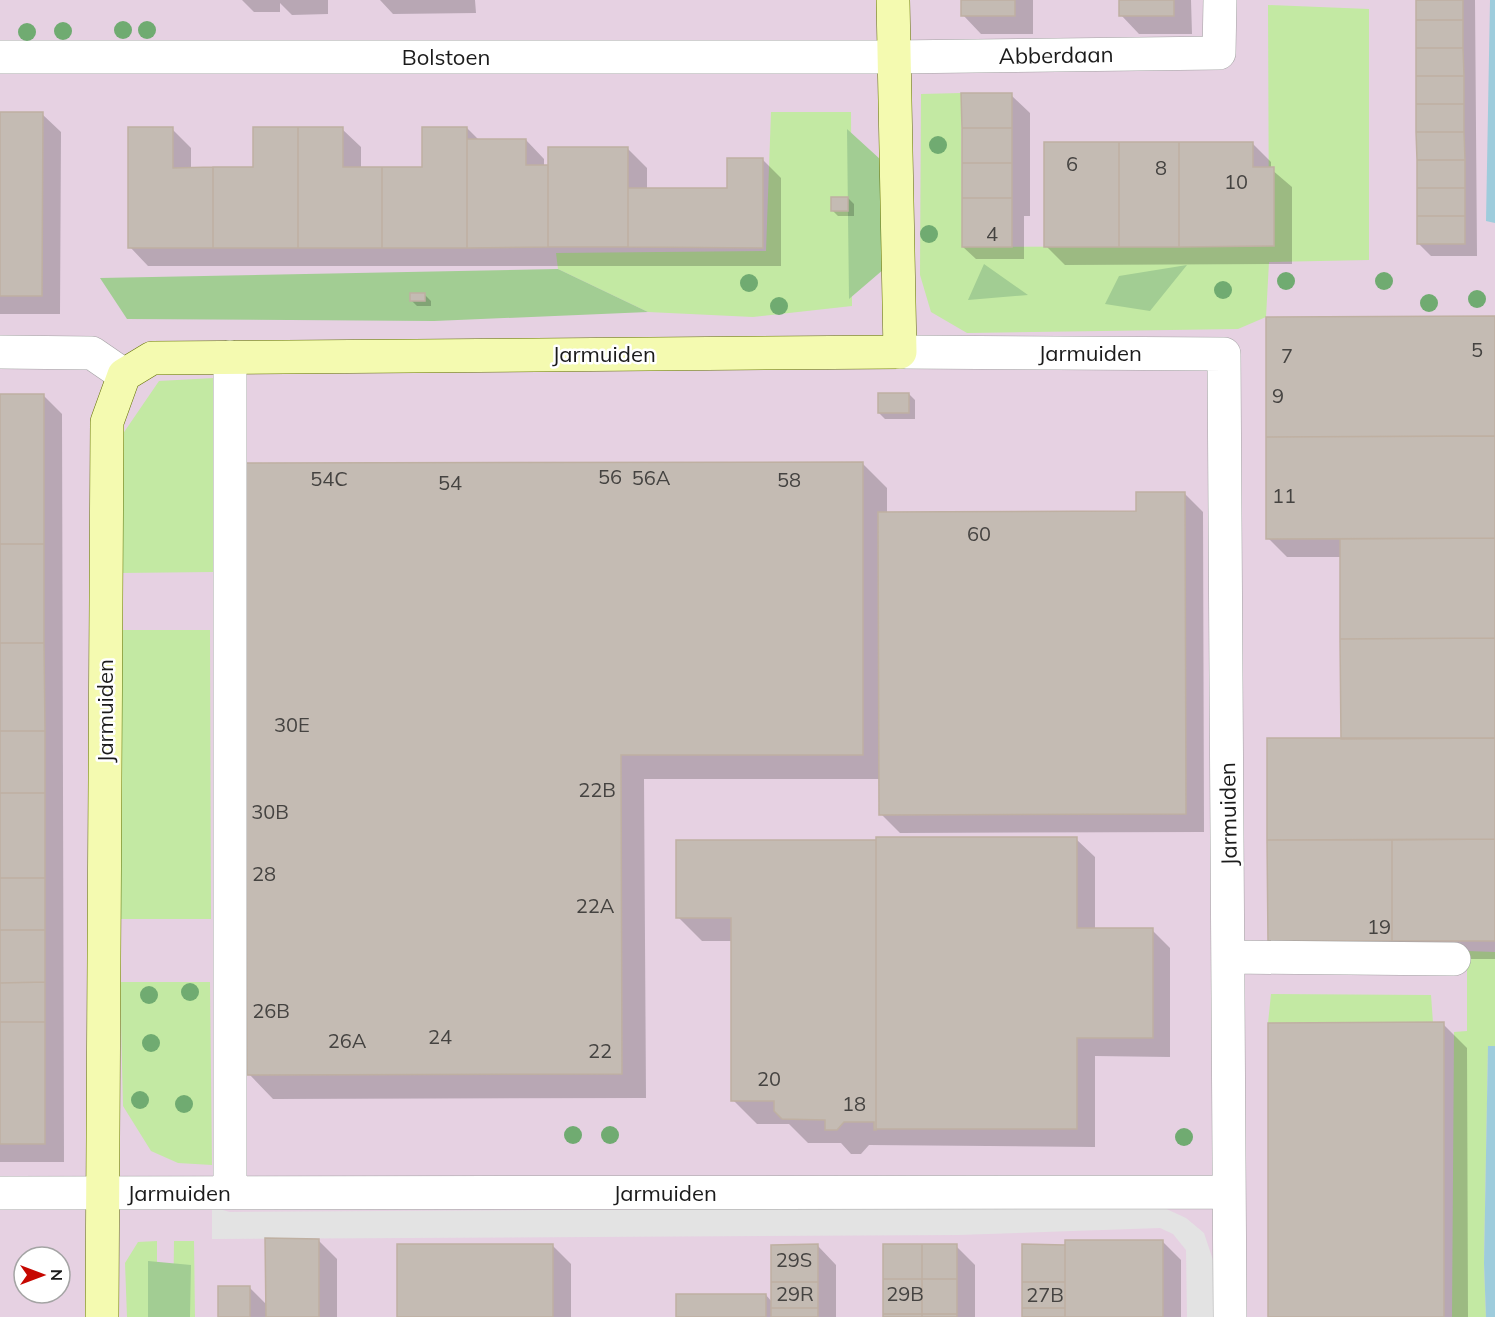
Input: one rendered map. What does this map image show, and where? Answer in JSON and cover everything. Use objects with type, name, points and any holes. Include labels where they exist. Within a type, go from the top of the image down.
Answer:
[{"type":"main road","points":[[893,0],[900,352]]},
{"type":"main road","name":"Jarmuiden","points":[[102,1317],[107,422],[124,375],[152,358],[900,352]]},
{"type":"street","name":"Abberdaan","points":[[893,57],[1219,53],[1220,0]]},
{"type":"street","name":"Bolstoen","points":[[0,57],[893,57]]},
{"type":"street","points":[[0,352],[92,353],[124,375]]},
{"type":"street","name":"Jarmuiden","points":[[900,352],[1224,354],[1230,1317]]},
{"type":"street","points":[[230,357],[230,1193]]},
{"type":"street","points":[[1229,957],[1454,959]]},
{"type":"street","name":"Jarmuiden","points":[[0,1193],[1228,1192]]},
{"type":"shaded area","points":[[0,0],[1495,0],[1495,1317],[0,1317]]},
{"type":"shaded area","points":[[1160,1206],[1186,1218],[1204,1233],[1213,1260],[1213,1317],[1187,1317],[1186,1250],[1173,1234],[1160,1228],[958,1235],[212,1239],[212,1207],[230,1212]]},
{"type":"green space","points":[[1268,5],[1369,9],[1369,260],[1269,262],[1266,317],[1238,329],[967,333],[931,312],[920,275],[921,94],[961,93],[962,247],[1269,246]]},
{"type":"green space","points":[[771,112],[851,112],[852,306],[753,317],[648,312],[558,269],[556,253],[766,251]]},
{"type":"green space","points":[[847,129],[881,160],[884,269],[849,299]]},
{"type":"green space","points":[[984,264],[1028,295],[968,300]]},
{"type":"green space","points":[[1187,265],[1150,311],[1105,304],[1119,276]]},
{"type":"green space","points":[[558,269],[648,312],[434,321],[127,319],[100,278]]},
{"type":"green space","points":[[214,378],[213,572],[120,573],[120,438],[159,381]]},
{"type":"green space","points":[[119,630],[210,630],[211,919],[120,919]]},
{"type":"green space","points":[[1467,951],[1495,952],[1495,1046],[1488,1047],[1484,1263],[1486,1317],[1452,1317],[1454,1032],[1467,1031]]},
{"type":"green space","points":[[120,982],[210,982],[212,1165],[178,1163],[151,1151],[123,1106]]},
{"type":"green space","points":[[1271,994],[1431,995],[1433,1023],[1268,1023]]},
{"type":"green space","points":[[157,1241],[157,1317],[127,1317],[125,1263],[138,1242]]},
{"type":"green space","points":[[174,1241],[194,1241],[195,1317],[173,1317]]},
{"type":"green space","points":[[148,1261],[191,1265],[190,1317],[148,1317]]},
{"type":"water","points":[[1490,0],[1495,0],[1495,223],[1486,221]]},
{"type":"water","points":[[1488,1046],[1495,1046],[1495,1317],[1486,1317],[1484,1263]]},
{"type":"building","points":[[961,0],[1015,0],[1015,16],[961,16]]},
{"type":"building","points":[[1119,0],[1174,0],[1174,16],[1119,16]]},
{"type":"building","points":[[1416,0],[1463,0],[1463,20],[1416,20]]},
{"type":"building","points":[[1416,20],[1463,20],[1463,48],[1416,48]]},
{"type":"building","points":[[1416,48],[1463,48],[1464,76],[1416,76]]},
{"type":"building","points":[[1416,76],[1464,76],[1464,104],[1416,104]]},
{"type":"building","points":[[961,93],[1012,93],[1012,128],[962,128]]},
{"type":"building","points":[[1416,104],[1464,104],[1464,132],[1416,132]]},
{"type":"building","points":[[0,112],[43,112],[42,296],[0,296]]},
{"type":"building","points":[[128,127],[173,127],[173,168],[213,167],[213,248],[128,248]]},
{"type":"building","points":[[253,127],[298,127],[298,248],[213,248],[213,167],[253,167]]},
{"type":"building","points":[[298,127],[343,127],[343,167],[382,167],[382,248],[298,248]]},
{"type":"building","points":[[422,127],[467,127],[467,248],[382,248],[382,167],[422,167]]},
{"type":"building","points":[[962,128],[1012,128],[1012,163],[962,163]]},
{"type":"building","points":[[1416,132],[1464,132],[1465,160],[1417,160]]},
{"type":"building","points":[[467,139],[526,139],[526,165],[548,165],[548,247],[467,248]]},
{"type":"building","points":[[1044,142],[1119,142],[1119,247],[1044,247]]},
{"type":"building","points":[[1119,142],[1179,142],[1179,247],[1119,247]]},
{"type":"building","points":[[1179,142],[1253,142],[1253,167],[1274,167],[1274,246],[1179,247]]},
{"type":"building","points":[[548,147],[628,147],[628,247],[548,247]]},
{"type":"building","points":[[727,158],[763,158],[763,248],[628,247],[628,188],[727,188]]},
{"type":"building","points":[[1417,160],[1465,160],[1465,188],[1417,188]]},
{"type":"building","points":[[962,163],[1012,163],[1012,198],[962,198]]},
{"type":"building","points":[[1417,188],[1465,188],[1465,216],[1417,216]]},
{"type":"building","points":[[831,197],[848,197],[848,211],[831,211]]},
{"type":"building","points":[[962,198],[1012,198],[1012,247],[962,247]]},
{"type":"building","points":[[1417,216],[1465,216],[1465,244],[1417,244]]},
{"type":"building","points":[[410,293],[425,293],[425,301],[410,301]]},
{"type":"building","points":[[1495,316],[1495,436],[1266,437],[1266,317]]},
{"type":"building","points":[[878,393],[909,393],[909,413],[878,413]]},
{"type":"building","points":[[0,394],[44,394],[44,544],[0,544]]},
{"type":"building","points":[[1495,436],[1495,538],[1266,539],[1266,437]]},
{"type":"building","points":[[863,462],[863,755],[621,755],[622,1074],[247,1075],[245,463]]},
{"type":"building","points":[[1136,492],[1185,492],[1186,814],[879,815],[878,512],[1136,511]]},
{"type":"building","points":[[1495,538],[1495,638],[1340,639],[1340,539]]},
{"type":"building","points":[[0,544],[44,544],[44,643],[0,643]]},
{"type":"building","points":[[1495,638],[1495,738],[1341,739],[1340,639]]},
{"type":"building","points":[[0,643],[44,643],[45,731],[0,731]]},
{"type":"building","points":[[0,731],[45,731],[45,793],[0,793]]},
{"type":"building","points":[[1267,738],[1495,738],[1495,839],[1267,840]]},
{"type":"building","points":[[0,793],[45,793],[45,878],[0,878]]},
{"type":"building","points":[[876,837],[1077,837],[1077,928],[1153,928],[1153,1038],[1077,1038],[1077,1129],[876,1129]]},
{"type":"building","points":[[1495,839],[1495,941],[1392,941],[1392,840]]},
{"type":"building","points":[[676,840],[876,840],[876,1130],[874,1130],[874,1122],[844,1122],[837,1130],[825,1130],[825,1120],[782,1119],[774,1111],[774,1101],[731,1101],[731,918],[676,918]]},
{"type":"building","points":[[1267,840],[1392,840],[1392,941],[1268,941]]},
{"type":"building","points":[[0,878],[45,878],[45,930],[0,930]]},
{"type":"building","points":[[0,930],[45,930],[45,982],[0,983]]},
{"type":"building","points":[[45,982],[45,1022],[0,1022],[0,983]]},
{"type":"building","points":[[0,1022],[45,1022],[45,1144],[0,1144]]},
{"type":"building","points":[[1444,1022],[1444,1317],[1268,1317],[1268,1023]]},
{"type":"building","points":[[265,1238],[319,1239],[319,1317],[266,1317]]},
{"type":"building","points":[[1065,1240],[1163,1240],[1163,1317],[1065,1317]]},
{"type":"building","points":[[397,1244],[553,1244],[553,1317],[397,1317]]},
{"type":"building","points":[[818,1244],[818,1282],[771,1282],[771,1245]]},
{"type":"building","points":[[883,1244],[922,1244],[922,1279],[883,1279]]},
{"type":"building","points":[[922,1244],[957,1244],[957,1279],[922,1279]]},
{"type":"building","points":[[1022,1244],[1065,1245],[1065,1282],[1022,1282]]},
{"type":"building","points":[[883,1279],[922,1279],[922,1314],[883,1314]]},
{"type":"building","points":[[922,1279],[957,1279],[957,1314],[922,1314]]},
{"type":"building","points":[[771,1282],[818,1282],[818,1308],[771,1308]]},
{"type":"building","points":[[1022,1282],[1065,1282],[1065,1308],[1022,1308]]},
{"type":"building","points":[[218,1286],[250,1286],[250,1317],[218,1317]]},
{"type":"building","points":[[676,1294],[766,1294],[766,1317],[676,1317]]},
{"type":"building","points":[[771,1308],[818,1308],[818,1317],[771,1317]]},
{"type":"building","points":[[1022,1308],[1065,1308],[1065,1317],[1022,1317]]},
{"type":"building","points":[[883,1314],[922,1314],[922,1317],[883,1317]]},
{"type":"building","points":[[922,1314],[957,1314],[957,1317],[922,1317]]}]
